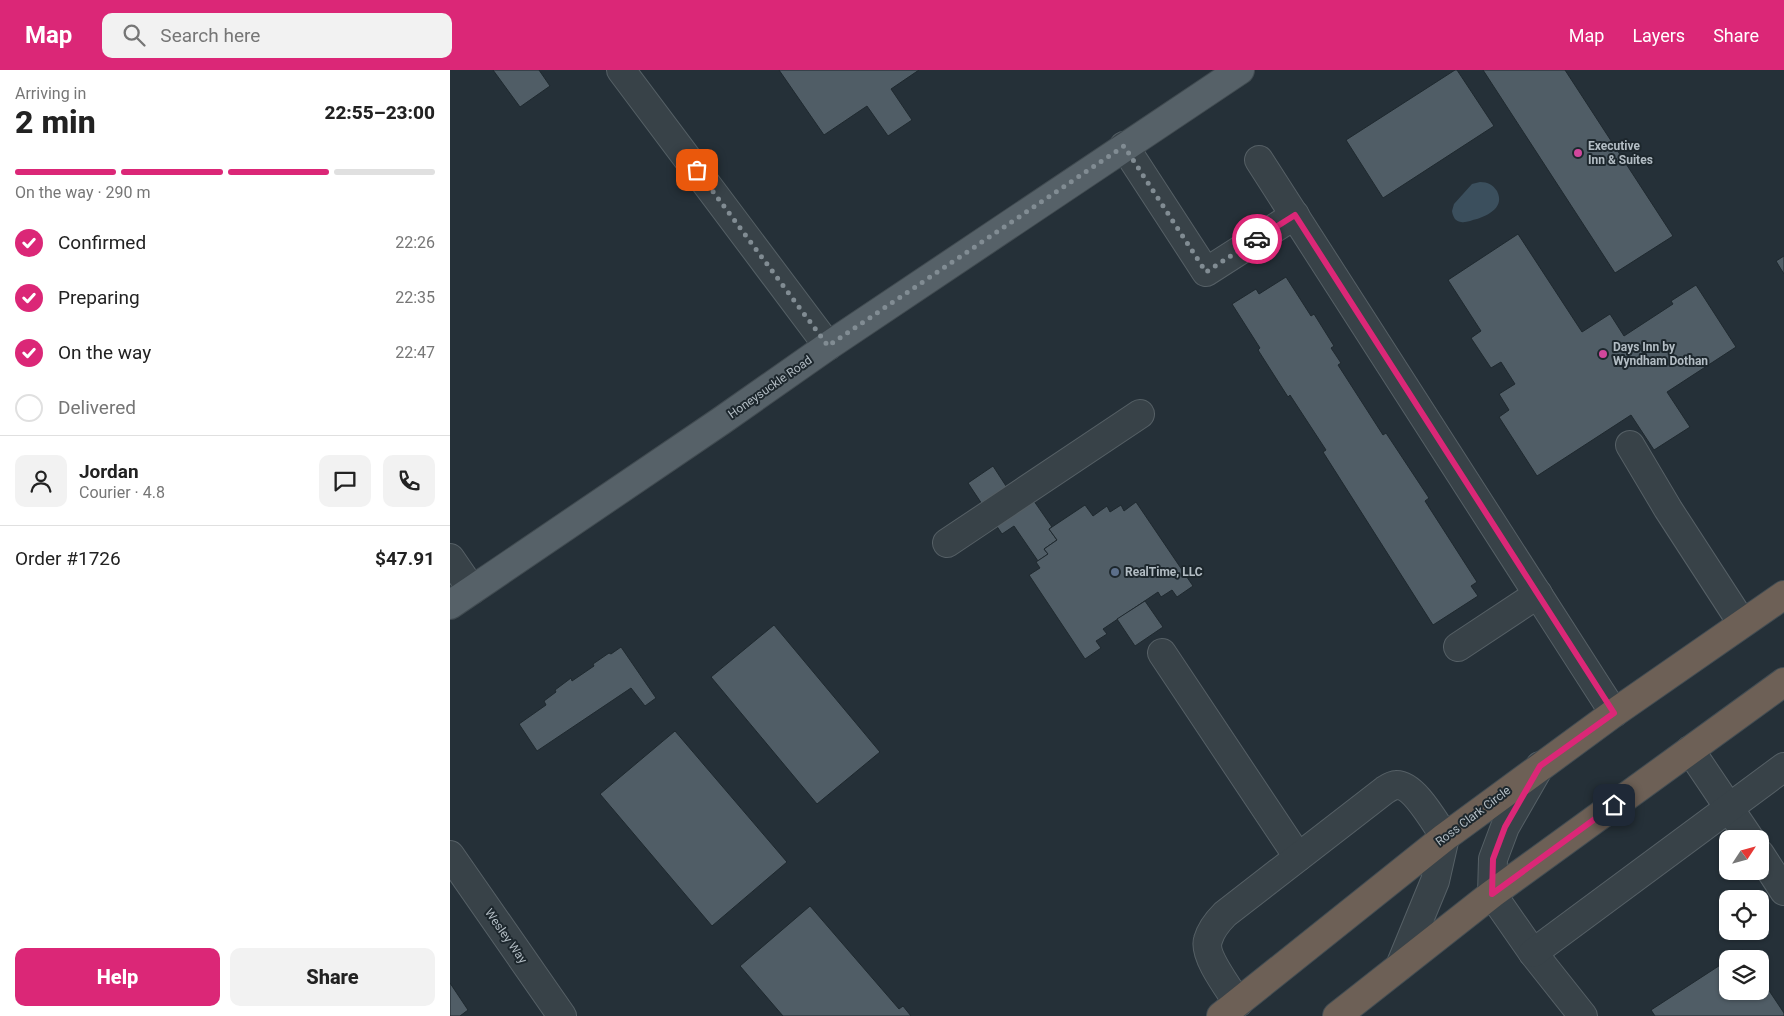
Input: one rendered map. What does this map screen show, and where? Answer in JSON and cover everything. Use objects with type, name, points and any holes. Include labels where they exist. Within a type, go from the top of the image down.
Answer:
[{"type":"highway","name":"Ross Clark Circle","points":[[1229,1009],[1445,836],[1614,713],[1784,595]]},
{"type":"highway","points":[[1337,1016],[1492,894],[1784,682]]},
{"type":"main road","name":"Honeysuckle Road","points":[[461,598],[828,346],[1240,70]]},
{"type":"street","points":[[622,70],[828,346]]},
{"type":"street","points":[[1124,146],[1206,272],[1295,215]]},
{"type":"street","points":[[1259,160],[1614,713]]},
{"type":"street","points":[[947,543],[1140,414]]},
{"type":"street","points":[[1630,445],[1668,509],[1742,623]]},
{"type":"street","points":[[450,558],[461,598]]},
{"type":"street","points":[[1458,648],[1538,594]]},
{"type":"street","points":[[1162,653],[1298,857]]},
{"type":"street","points":[[1690,750],[1744,830]]},
{"type":"street","points":[[1540,766],[1505,827],[1493,859],[1492,894],[1533,953],[1583,1016]]},
{"type":"street","points":[[1533,953],[1784,767]]},
{"type":"street","points":[[1229,1009],[1216,968],[1208,951],[1207,941],[1216,924],[1225,914],[1298,857],[1385,790],[1396,785],[1407,788],[1424,806],[1445,836],[1435,881],[1400,966]]},
{"type":"street","name":"Wesley Way","points":[[450,855],[562,1016]]},
{"type":"street","points":[[1769,868],[1784,891]]},
{"type":"water","points":[[1480,182],[1490,184],[1497,191],[1499,202],[1495,210],[1482,217],[1465,222],[1457,221],[1452,211],[1454,204],[1472,184]]},
{"type":"building","points":[[493,70],[539,70],[550,86],[520,107]]},
{"type":"building","points":[[779,70],[919,70],[891,89],[912,120],[888,136],[867,106],[824,135]]},
{"type":"building","points":[[1457,70],[1494,126],[1383,198],[1346,140]]},
{"type":"building","name":"Executive Inn & Suites","points":[[1483,70],[1565,70],[1673,236],[1615,273]]},
{"type":"building","name":"Days Inn by Wyndham Dothan","points":[[1518,234],[1582,332],[1610,314],[1624,336],[1673,304],[1671,301],[1696,285],[1736,347],[1667,392],[1690,427],[1654,450],[1631,415],[1537,476],[1499,417],[1509,410],[1499,394],[1515,384],[1501,362],[1491,368],[1471,338],[1481,331],[1448,280]]},
{"type":"building","points":[[1784,256],[1784,274],[1776,261]]},
{"type":"building","points":[[1286,277],[1311,316],[1314,314],[1334,346],[1331,348],[1341,363],[1338,365],[1383,435],[1386,433],[1429,498],[1425,501],[1477,582],[1471,586],[1478,596],[1433,625],[1323,452],[1326,450],[1290,395],[1288,397],[1258,350],[1260,348],[1232,304],[1256,289],[1259,294]]},
{"type":"building","points":[[993,466],[1006,486],[1018,478],[1052,527],[1049,529],[1057,540],[1044,549],[1048,554],[1038,561],[1014,526],[1002,534],[968,483]]},
{"type":"building","points":[[1136,502],[1193,586],[1177,597],[1172,590],[1161,597],[1158,592],[1103,629],[1107,634],[1096,641],[1101,648],[1085,659],[1029,575],[1040,568],[1036,562],[1048,554],[1044,549],[1057,540],[1049,529],[1085,505],[1093,516],[1107,506],[1110,512],[1121,505],[1124,511]]},
{"type":"building","points":[[1145,601],[1163,627],[1135,646],[1117,619]]},
{"type":"building","points":[[774,625],[880,752],[817,804],[711,677]]},
{"type":"building","points":[[621,647],[656,698],[645,706],[631,688],[537,751],[519,724],[546,705],[544,701],[556,692],[555,690],[571,678],[572,681],[594,666],[593,664]]},
{"type":"building","points":[[675,731],[787,862],[712,926],[600,794]]},
{"type":"building","points":[[810,906],[899,1009],[903,1006],[911,1016],[783,1016],[740,966]]},
{"type":"building","points":[[1719,966],[1719,1000],[1769,1000],[1769,990],[1784,1013],[1784,1016],[1655,1016],[1651,1010]]},
{"type":"building","points":[[450,983],[468,1010],[460,1016],[450,1016]]},
{"type":"way so far","points":[[697,170],[828,346],[1124,146],[1206,272],[1257,239]]},
{"type":"place","name":"Executive Inn & Suites","points":[[1578,153]]},
{"type":"place","name":"Days Inn by Wyndham Dothan","points":[[1603,354]]},
{"type":"place","name":"RealTime, LLC","points":[[1115,572]]},
{"type":"route","points":[[1257,239],[1295,215],[1614,713],[1540,766],[1505,827],[1493,859],[1492,894],[1614,805]]}]
